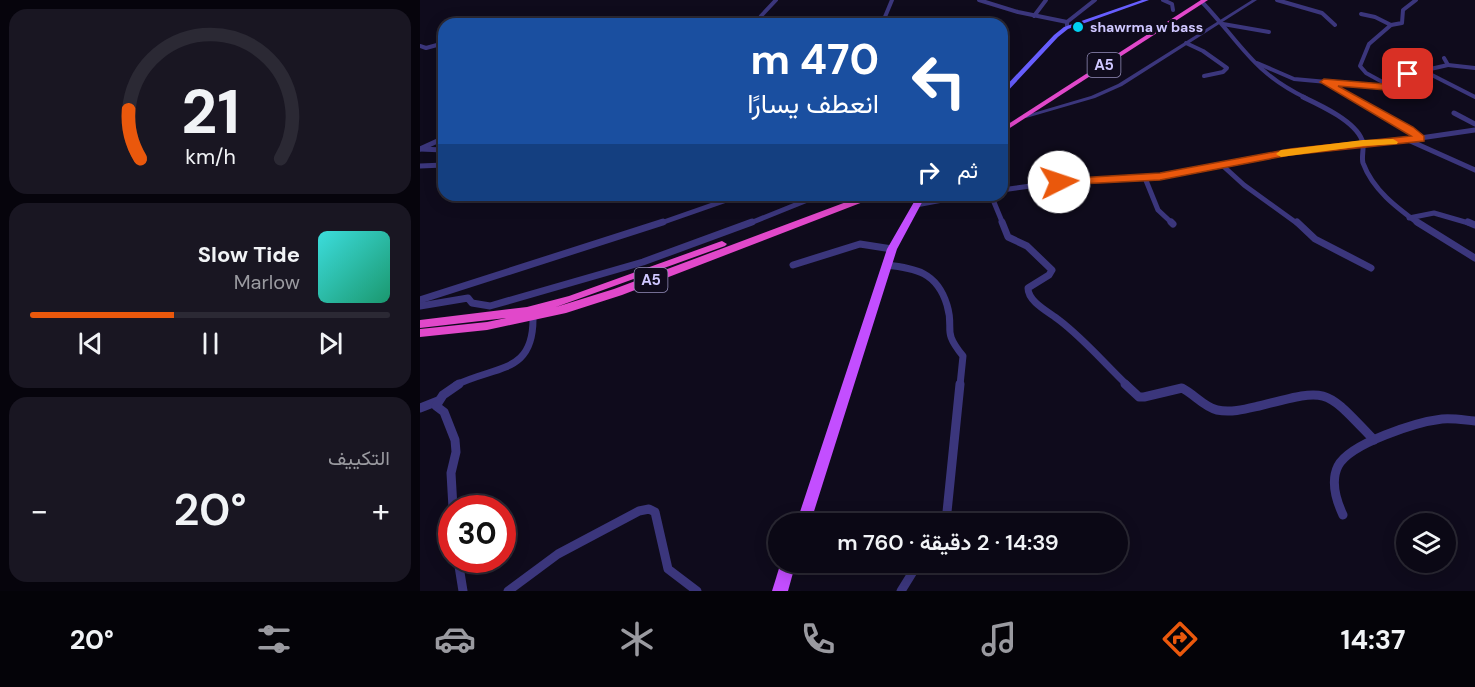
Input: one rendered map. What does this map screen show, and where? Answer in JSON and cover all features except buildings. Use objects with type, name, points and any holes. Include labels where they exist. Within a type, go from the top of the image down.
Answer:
[{"type":"highway","name":"A5","points":[[1008,127],[1202,1]]},
{"type":"highway","name":"A5","points":[[1008,118],[1202,1]]},
{"type":"highway","name":"A5","points":[[420,324],[527,311],[571,299],[777,219],[836,201]]},
{"type":"highway","name":"A5","points":[[420,333],[487,326],[533,317],[618,292],[857,201]]},
{"type":"main road","points":[[1008,88],[1067,25],[1147,0]]},
{"type":"main road","points":[[807,513],[886,265],[892,249],[918,201]]},
{"type":"main road","points":[[780,591],[786,573]]},
{"type":"street","points":[[760,18],[776,0]]},
{"type":"street","points":[[884,18],[892,0]]},
{"type":"street","points":[[979,0],[993,6],[1067,25],[1095,0]]},
{"type":"street","points":[[1034,15],[1046,0]]},
{"type":"street","points":[[1163,0],[1172,4],[1173,10]]},
{"type":"street","points":[[1026,116],[1101,94],[1120,85],[1255,0]]},
{"type":"street","points":[[1277,0],[1322,13],[1335,25]]},
{"type":"street","points":[[1361,14],[1375,17],[1391,25],[1400,25],[1403,10],[1416,0]]},
{"type":"street","points":[[1202,1],[1252,61],[1277,83],[1343,119],[1356,130],[1363,143],[1360,153],[1376,186],[1409,218],[1475,258]]},
{"type":"street","points":[[1221,23],[1269,32]]},
{"type":"street","points":[[1388,85],[1366,73],[1360,66],[1369,44],[1391,25]]},
{"type":"street","points":[[420,46],[426,48],[438,43]]},
{"type":"street","points":[[1186,43],[1203,51],[1227,68],[1223,72],[1204,76]]},
{"type":"street","points":[[1444,58],[1448,65]]},
{"type":"street","points":[[1252,61],[1294,79],[1382,87],[1398,78],[1448,65],[1475,68]]},
{"type":"street","points":[[1424,71],[1475,97]]},
{"type":"street","points":[[1324,82],[1409,129],[1420,138]]},
{"type":"street","points":[[1454,113],[1475,124]]},
{"type":"street","points":[[1008,188],[1059,182],[1145,178],[1290,152],[1408,140],[1475,130]]},
{"type":"street","points":[[1408,140],[1475,170]]},
{"type":"street","points":[[420,149],[438,141]]},
{"type":"street","points":[[420,149],[438,150]]},
{"type":"street","points":[[420,166],[438,165]]},
{"type":"street","points":[[1222,165],[1244,185],[1286,213],[1314,239],[1371,268]]},
{"type":"street","points":[[1145,178],[1158,210],[1173,224]]},
{"type":"street","points":[[420,300],[608,242],[724,201]]},
{"type":"street","points":[[420,306],[468,298],[472,303],[490,306],[643,262],[777,219],[809,201]]},
{"type":"street","points":[[993,201],[1008,237],[1027,246],[1052,270],[1049,275],[1028,288],[1030,297],[1062,322],[1139,398],[1182,388],[1215,409],[1229,410],[1248,409],[1307,392],[1318,392],[1338,404],[1374,440]]},
{"type":"street","points":[[1409,218],[1420,213],[1435,211],[1475,225]]},
{"type":"street","points":[[793,265],[860,244],[892,249]]},
{"type":"street","points":[[886,265],[916,268],[933,280],[947,304],[948,331],[951,341],[963,356],[947,513]]},
{"type":"street","points":[[452,495],[451,473],[456,452],[455,440],[444,412],[436,406],[438,401],[446,391],[511,363],[526,353],[533,336],[533,317]]},
{"type":"street","points":[[420,408],[438,401]]},
{"type":"street","points":[[1343,514],[1333,490],[1333,477],[1341,460],[1349,453],[1374,440],[1422,423],[1452,418],[1475,421]]},
{"type":"street","points":[[508,591],[558,554],[639,511],[649,509],[655,512],[668,568],[697,591]]},
{"type":"street","points":[[459,573],[463,591]]},
{"type":"street","points":[[902,591],[913,573]]},
{"type":"slow traffic","points":[[1281,154],[1341,145],[1393,142]]},
{"type":"place","name":"shawrma w bass","points":[[1078,27]]},
{"type":"route","points":[[1059,182],[1145,178],[1290,152],[1420,138],[1409,129],[1324,82],[1386,87],[1408,74]]}]
